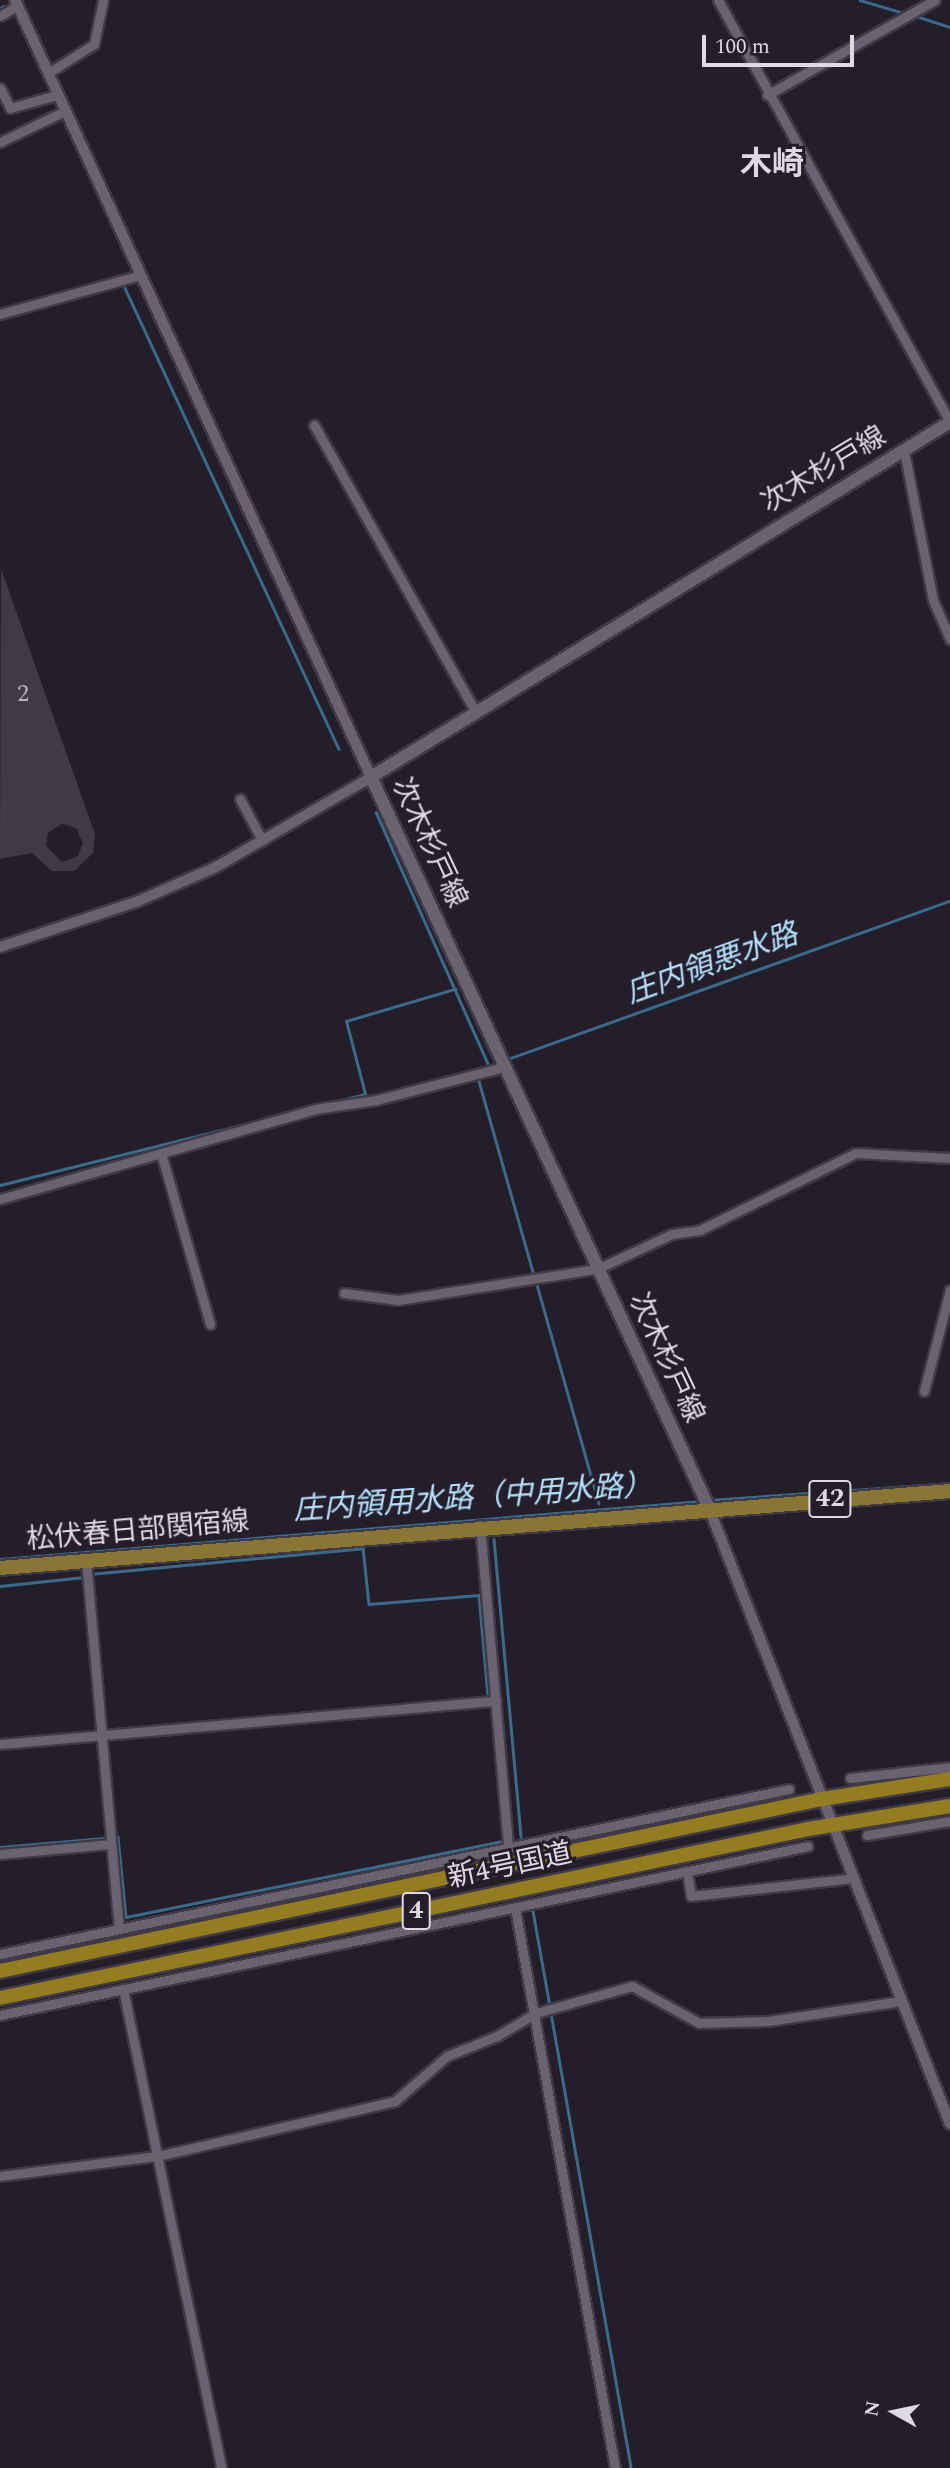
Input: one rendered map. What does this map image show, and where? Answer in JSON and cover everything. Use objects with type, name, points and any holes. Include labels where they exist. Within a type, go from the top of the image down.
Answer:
[{"type":"highway","name":"新4号国道","points":[[0,1971],[705,1817],[950,1779]]},
{"type":"highway","name":"新4号国道","points":[[0,1998],[758,1846],[832,1825],[950,1806]]},
{"type":"main road","name":"次木杉戸線","points":[[709,1508],[371,777],[950,422]]},
{"type":"main road","name":"松伏春日部関宿線","points":[[0,1568],[480,1525],[950,1491]]},
{"type":"street","points":[[48,73],[94,44],[103,0]]},
{"type":"street","points":[[718,0],[767,95],[950,422]]},
{"type":"street","points":[[767,95],[934,0]]},
{"type":"street","points":[[0,16],[17,3],[371,777],[262,841],[136,902],[0,947]]},
{"type":"street","points":[[0,88],[10,108],[57,95]]},
{"type":"street","points":[[0,142],[65,111]]},
{"type":"street","points":[[0,314],[141,275]]},
{"type":"street","points":[[314,425],[476,713]]},
{"type":"street","points":[[904,451],[933,600],[950,639]]},
{"type":"street","points":[[240,799],[262,841]]},
{"type":"street","points":[[0,1199],[314,1109],[376,1100],[504,1067]]},
{"type":"street","points":[[161,1153],[210,1324]]},
{"type":"street","points":[[344,1293],[398,1300],[597,1269],[672,1234],[700,1230],[856,1153],[950,1158]]},
{"type":"street","points":[[924,1391],[950,1290]]},
{"type":"street","points":[[709,1508],[950,2124]]},
{"type":"street","points":[[480,1525],[508,1848]]},
{"type":"street","points":[[86,1560],[119,1929]]},
{"type":"street","points":[[0,1744],[496,1702]]},
{"type":"street","points":[[850,1778],[950,1767]]},
{"type":"street","points":[[0,1954],[508,1848],[705,1817],[789,1789]]},
{"type":"street","points":[[867,1835],[950,1821]]},
{"type":"street","points":[[0,1854],[110,1844]]},
{"type":"street","points":[[0,2015],[687,1871],[758,1846],[808,1846]]},
{"type":"street","points":[[687,1871],[691,1896],[853,1878]]},
{"type":"street","points":[[515,1908],[536,2013],[615,2468]]},
{"type":"street","points":[[136,1970],[140,1985]]},
{"type":"street","points":[[0,2176],[157,2157],[395,2101],[447,2056],[497,2036],[536,2013],[632,1986],[699,2023],[768,2021],[902,2001]]},
{"type":"street","points":[[123,1989],[222,2468]]},
{"type":"building","points":[[1,569],[95,834],[93,853],[74,871],[52,871],[32,853],[0,859]],"holes":[[[62,824],[76,828],[83,843],[78,856],[62,862],[46,846],[48,833]]]},
{"type":"waterway","points":[[860,0],[907,14]]},
{"type":"waterway","points":[[0,8],[4,6]]},
{"type":"waterway","points":[[913,15],[950,27]]},
{"type":"waterway","points":[[125,288],[339,749]]},
{"type":"waterway","points":[[376,812],[489,1066],[499,1063]]},
{"type":"waterway","name":"庄内領悪水路","points":[[505,1060],[950,901]]},
{"type":"waterway","points":[[0,1185],[365,1094],[346,1021],[455,989]]},
{"type":"waterway","points":[[479,1081],[534,1275]]},
{"type":"waterway","points":[[536,1281],[599,1503]]},
{"type":"waterway","name":"庄内領用水路（中用水路）","points":[[709,1500],[950,1483]]},
{"type":"waterway","name":"庄内領用水路（中用水路）","points":[[0,1559],[702,1501]]},
{"type":"waterway","points":[[494,1539],[521,1837]]},
{"type":"waterway","points":[[90,1574],[363,1548],[369,1604],[479,1595],[488,1695]]},
{"type":"waterway","points":[[0,1586],[84,1577]]},
{"type":"waterway","points":[[118,1837],[126,1917],[502,1841]]},
{"type":"waterway","points":[[0,1847],[104,1838]]},
{"type":"waterway","points":[[533,1911],[550,2006]]},
{"type":"waterway","points":[[551,2013],[631,2468]]},
{"type":"district","name":"木崎","points":[[772,165]]}]
